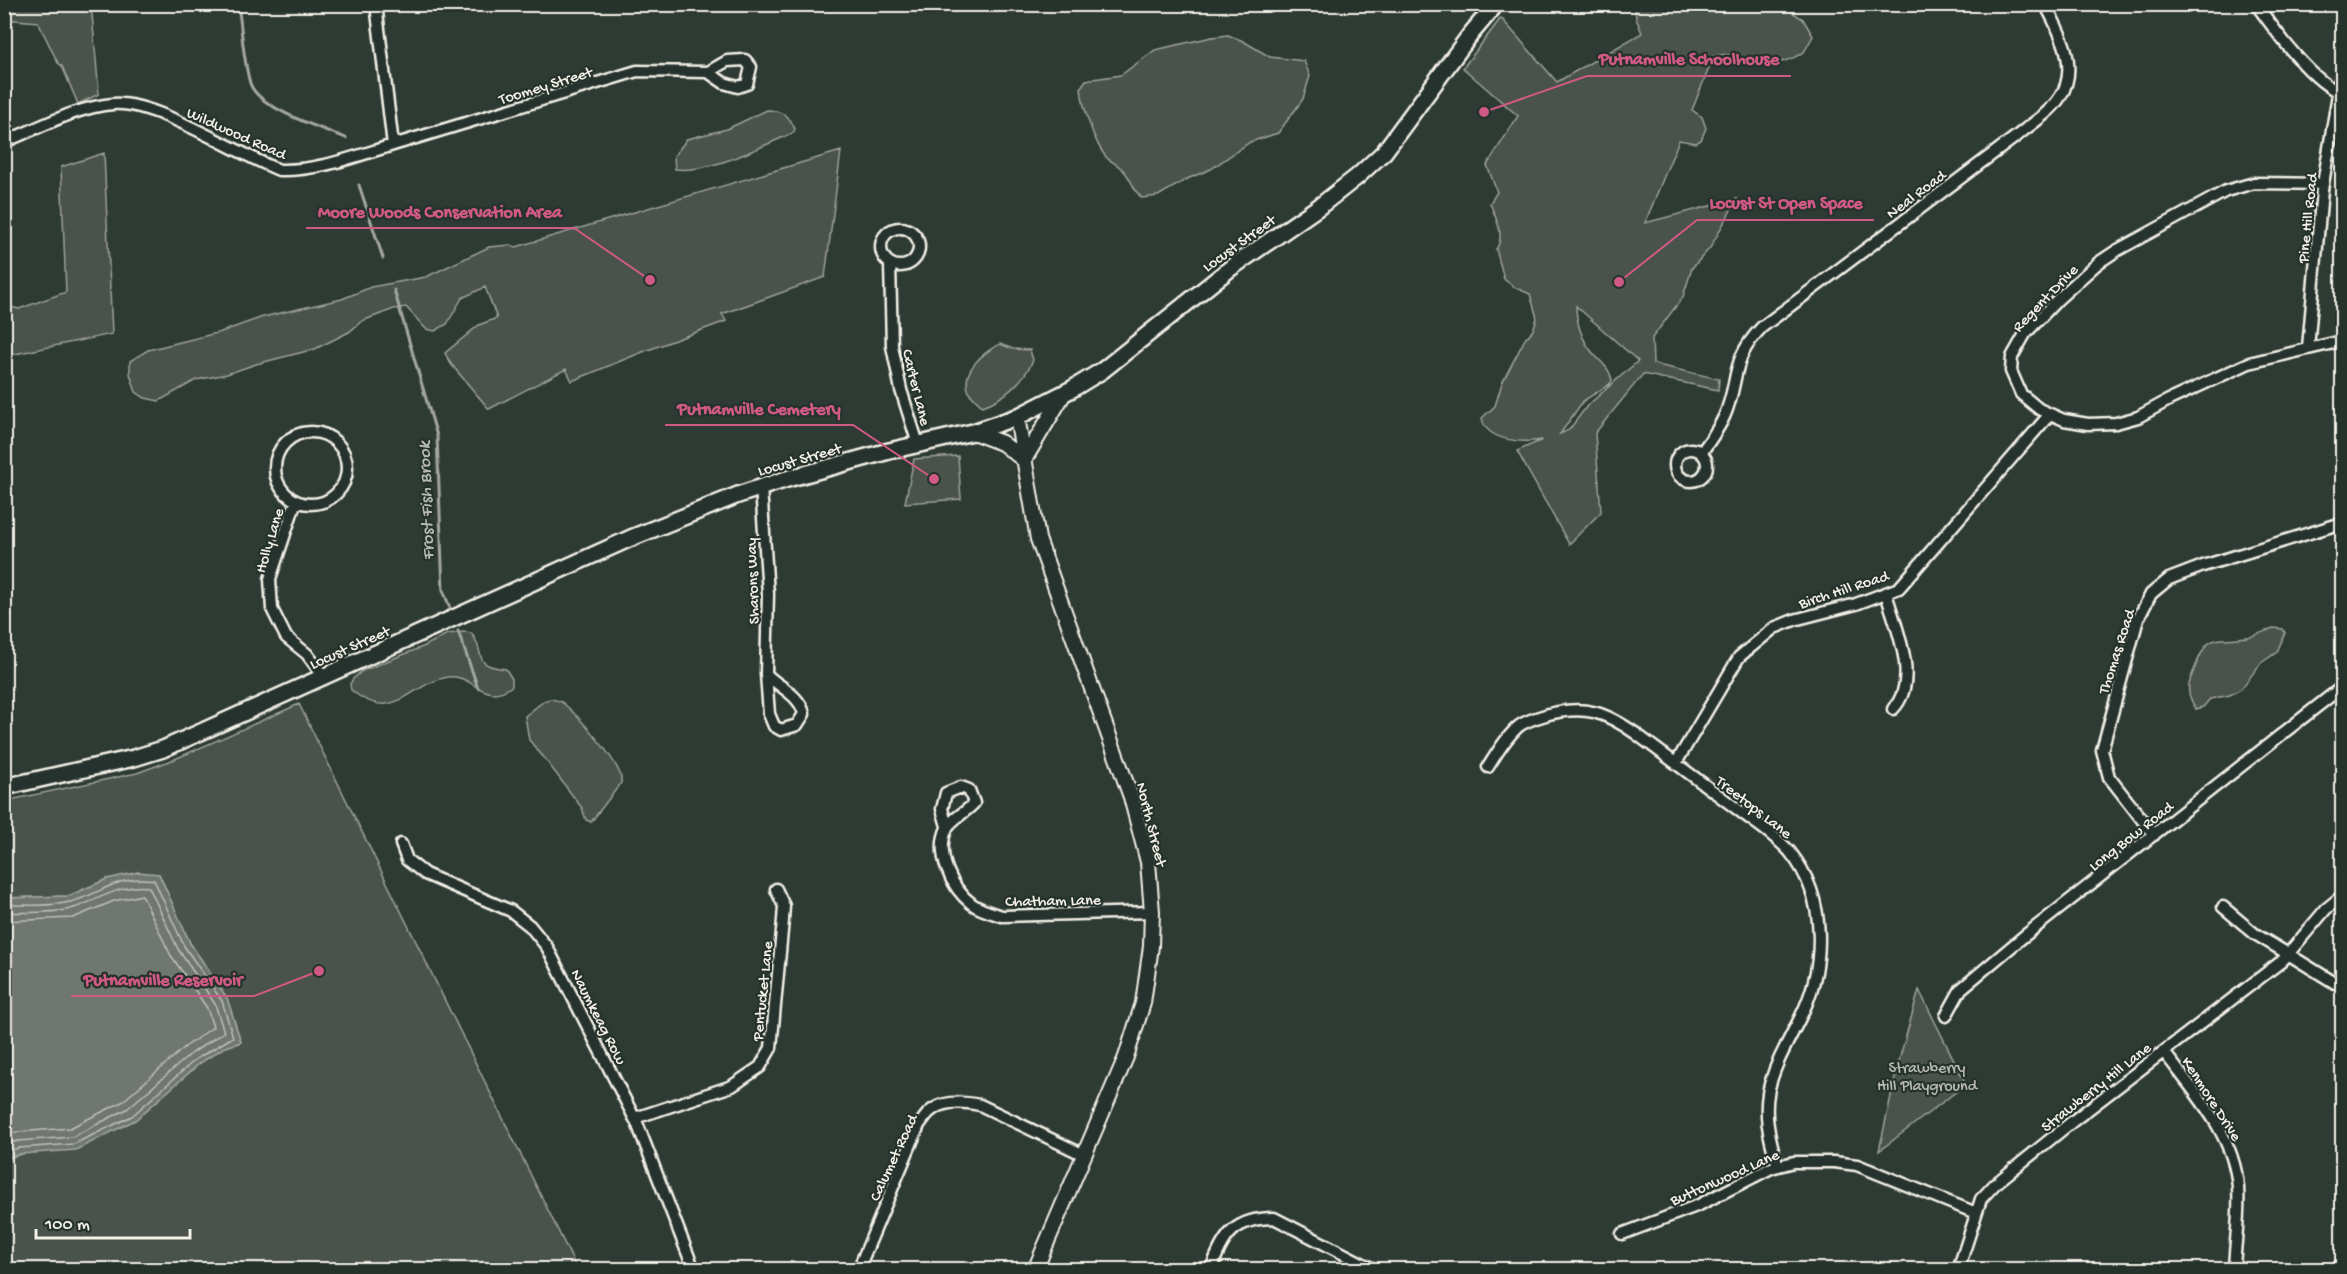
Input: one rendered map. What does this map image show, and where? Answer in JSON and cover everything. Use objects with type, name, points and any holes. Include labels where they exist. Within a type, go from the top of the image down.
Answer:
[{"type":"main road","name":"Locust Street","points":[[4,787],[134,759],[185,740],[631,538],[761,487],[918,444],[974,432],[1017,417],[1063,395],[1102,370],[1232,267],[1320,206],[1358,176],[1384,152],[1491,6]]},
{"type":"street","points":[[376,4],[393,145]]},
{"type":"street","name":"Neal Road","points":[[1701,453],[1724,417],[1738,361],[1749,340],[1762,327],[2018,135],[2051,108],[2060,97],[2069,69],[2062,38],[2045,4]]},
{"type":"street","points":[[2256,4],[2302,61],[2322,81],[2340,92]]},
{"type":"street","name":"Pine Hill Road","points":[[2308,348],[2323,184],[2343,70]]},
{"type":"street","name":"Toomey Street","points":[[393,145],[637,71],[708,72]]},
{"type":"street","name":"Wildwood Road","points":[[4,142],[67,117],[116,104],[155,113],[279,170],[298,171],[319,167],[393,145]]},
{"type":"street","name":"Regent Drive","points":[[2323,184],[2254,183],[2226,191],[2145,234],[2098,263],[2057,300],[2025,334],[2012,357],[2011,371],[2021,394],[2039,409],[2064,420],[2088,424],[2116,423],[2138,417],[2249,363],[2343,341]]},
{"type":"street","name":"Carter Lane","points":[[890,264],[892,346],[898,377],[918,444]]},
{"type":"street","points":[[974,432],[1002,443],[1024,460],[1063,395]]},
{"type":"street","name":"Birch Hill Road","points":[[1676,763],[1739,657],[1756,641],[1774,628],[1794,620],[1838,609],[1899,588],[2050,414]]},
{"type":"street","name":"North Street","points":[[1017,417],[1038,539],[1141,830],[1148,862],[1152,912],[1151,946],[1143,1003],[1126,1057],[1035,1269]]},
{"type":"street","name":"Holly Lane","points":[[312,432],[324,434],[342,449],[348,468],[346,479],[335,496],[326,501],[306,504],[296,501],[286,494],[279,484],[275,472],[276,460],[281,449],[289,440],[300,434],[312,432]]},
{"type":"street","name":"Sharons Way","points":[[761,487],[768,594],[766,674],[770,720],[780,730],[791,728],[802,720],[804,714],[802,707],[789,692],[766,674]]},
{"type":"street","name":"Holly Lane","points":[[296,501],[270,579],[272,609],[286,637],[307,654],[324,677]]},
{"type":"street","name":"Thomas Road","points":[[2154,835],[2109,777],[2102,750],[2138,619],[2151,594],[2169,579],[2343,523]]},
{"type":"street","points":[[1887,593],[1905,672],[1901,698],[1893,710]]},
{"type":"street","name":"Long Bow Road","points":[[1946,1016],[1961,989],[2023,937],[2343,687]]},
{"type":"street","name":"Treetops Lane","points":[[1488,766],[1509,736],[1534,718],[1575,708],[1600,714],[1622,724],[1783,846],[1804,874],[1813,901],[1819,940],[1812,988],[1807,1005],[1772,1073],[1767,1095],[1769,1135],[1778,1166]]},
{"type":"street","name":"Chatham Lane","points":[[947,826],[944,842],[946,867],[950,878],[971,904],[986,911],[1002,916],[1152,912]]},
{"type":"street","name":"Naumkeag Row","points":[[401,844],[407,860],[424,874],[511,911],[530,926],[547,947],[635,1118],[694,1269]]},
{"type":"street","name":"Pentucket Lane","points":[[635,1118],[732,1086],[760,1067],[771,1048],[783,920],[784,906],[776,889]]},
{"type":"street","name":"Strawberry Hill Lane","points":[[1958,1269],[1981,1199],[1995,1184],[2073,1121],[2282,961],[2326,909],[2343,896]]},
{"type":"street","points":[[2223,908],[2255,934],[2335,982],[2343,984]]},
{"type":"street","name":"Kenmore Drive","points":[[2164,1052],[2223,1135],[2232,1154],[2238,1187],[2234,1269]]},
{"type":"street","name":"Calumet Road","points":[[858,1269],[920,1125],[932,1110],[948,1104],[963,1102],[980,1105],[1084,1155]]},
{"type":"street","name":"Buttonwood Lane","points":[[1622,1234],[1699,1204],[1748,1178],[1778,1166],[1804,1162],[1857,1165],[1976,1213]]},
{"type":"street","points":[[1211,1269],[1218,1249],[1229,1233],[1243,1223],[1256,1218],[1274,1218],[1375,1269]]},
{"type":"green space","points":[[5,4],[84,5],[92,14],[99,94],[78,104],[62,66],[58,63],[38,22],[5,19]]},
{"type":"green space","points":[[1635,5],[1781,5],[1803,19],[1813,36],[1804,52],[1778,63],[1767,64],[1738,56],[1714,56],[1692,110],[1702,117],[1706,128],[1701,140],[1696,143],[1679,140],[1645,223],[1737,199],[1710,248],[1692,268],[1683,297],[1652,338],[1653,364],[1719,379],[1718,390],[1643,374],[1595,433],[1601,512],[1569,544],[1517,451],[1542,440],[1516,441],[1498,436],[1485,426],[1482,418],[1495,406],[1502,383],[1525,339],[1533,330],[1537,318],[1530,294],[1514,287],[1504,279],[1496,249],[1500,232],[1490,203],[1497,192],[1487,165],[1518,116],[1463,68],[1501,18],[1557,82],[1642,33],[1636,18]],"holes":[[[1576,306],[1638,361],[1587,406],[1569,430],[1560,434],[1583,401],[1610,384],[1612,380],[1606,368],[1588,347],[1580,330]]]},
{"type":"green space","points":[[1228,35],[1270,57],[1304,61],[1310,76],[1303,99],[1278,133],[1250,142],[1211,169],[1187,179],[1158,196],[1142,198],[1124,171],[1106,157],[1097,142],[1089,124],[1081,87],[1086,80],[1121,75],[1155,50]]},
{"type":"green space","points":[[767,110],[777,111],[787,117],[795,129],[793,133],[720,163],[689,169],[675,169],[674,156],[687,139],[727,129]]},
{"type":"green space","points":[[841,151],[825,277],[722,314],[726,321],[572,381],[566,369],[489,409],[451,364],[445,353],[479,325],[497,318],[485,287],[462,298],[447,324],[435,331],[426,329],[406,307],[394,309],[362,321],[349,332],[315,349],[227,374],[196,380],[159,401],[145,398],[136,392],[130,374],[130,361],[148,350],[221,332],[263,317],[342,299],[371,287],[426,277],[489,247],[510,245],[516,247]]},
{"type":"green space","points":[[104,153],[112,334],[5,356],[5,306],[19,309],[66,292],[61,167]]},
{"type":"green space","points":[[1000,344],[1013,349],[1030,350],[1033,360],[1012,389],[982,406],[969,392],[968,377],[975,363]]},
{"type":"green space","points":[[958,456],[961,499],[905,503],[914,459]]},
{"type":"green space","points":[[2273,628],[2283,629],[2285,633],[2277,652],[2261,663],[2241,689],[2230,695],[2210,699],[2203,707],[2196,709],[2190,698],[2189,685],[2199,658],[2208,644],[2219,639],[2257,635]]},
{"type":"green space","points":[[471,633],[476,640],[481,657],[487,665],[506,669],[512,679],[512,686],[494,693],[456,677],[448,677],[391,703],[379,704],[366,700],[351,690],[350,684],[362,671],[425,646],[447,634]]},
{"type":"green space","points":[[550,699],[563,703],[579,718],[608,753],[620,775],[621,783],[591,822],[586,820],[582,808],[529,740],[525,716]]},
{"type":"green space","points":[[299,704],[577,1269],[5,1270],[5,1159],[135,1120],[200,1063],[223,1048],[241,1042],[227,998],[190,943],[159,874],[107,879],[69,896],[5,898],[5,801],[137,773],[175,759]]},
{"type":"green space","name":"Strawberry Hill Playground","points":[[1919,990],[1966,1084],[1879,1151],[1898,1064]]},
{"type":"water","points":[[138,872],[159,874],[190,943],[227,998],[241,1042],[223,1048],[200,1063],[135,1120],[76,1150],[20,1154],[5,1159],[5,898],[69,896],[107,879]]},
{"type":"waterway","name":"Frost Fish Brook","points":[[238,4],[246,64],[250,83],[255,92],[277,109],[346,138]]},
{"type":"waterway","name":"Frost Fish Brook","points":[[359,185],[383,258]]},
{"type":"waterway","name":"Frost Fish Brook","points":[[394,290],[437,436],[443,590],[450,608]]},
{"type":"waterway","name":"Frost Fish Brook","points":[[458,631],[478,688]]},
{"type":"place","name":"Putnamville Schoolhouse","points":[[1484,112]]},
{"type":"place","name":"Moore Woods Conservation Area","points":[[650,280]]},
{"type":"place","name":"Locust St Open Space","points":[[1619,282]]},
{"type":"place","name":"Putnamville Cemetery","points":[[934,479]]},
{"type":"place","name":"Putnamville Reservoir","points":[[319,971]]}]
